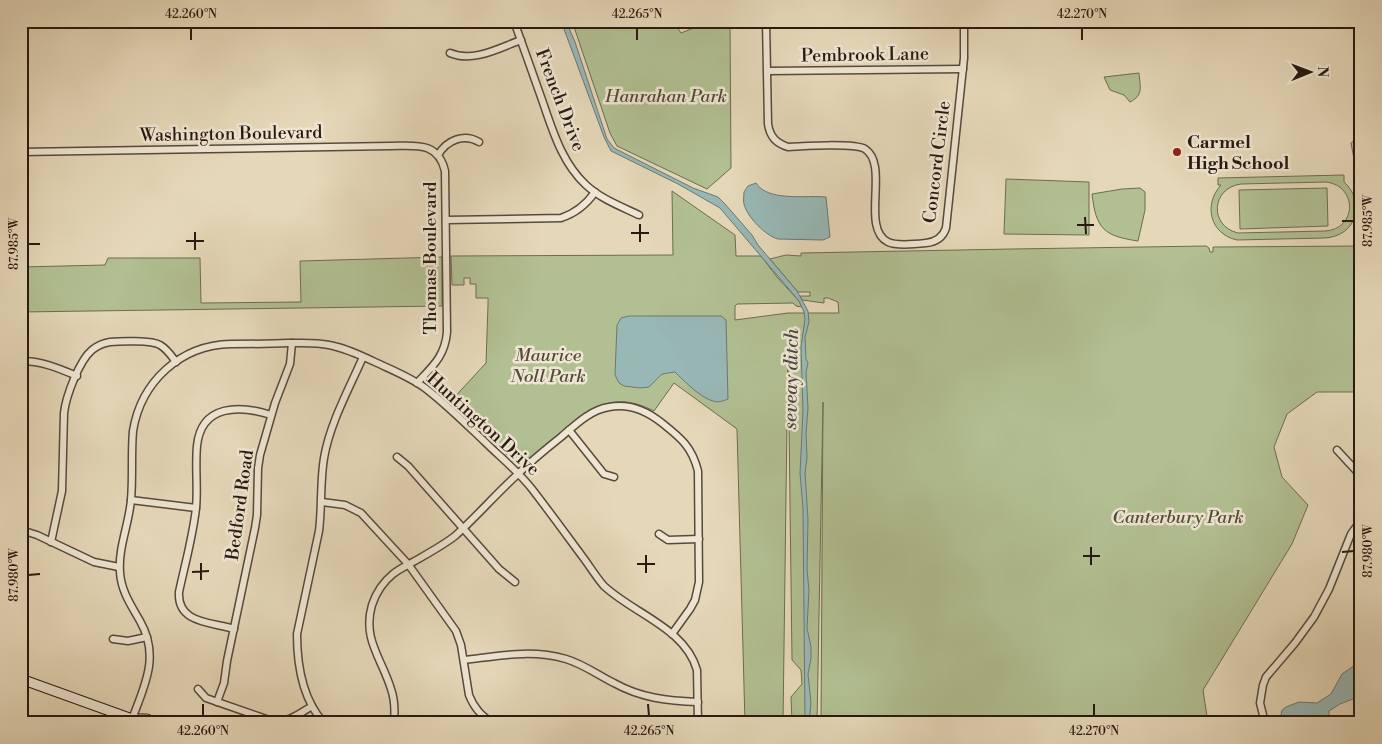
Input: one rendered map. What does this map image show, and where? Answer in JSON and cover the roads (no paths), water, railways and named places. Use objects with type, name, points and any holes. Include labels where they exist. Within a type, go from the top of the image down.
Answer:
[{"type":"main road","points":[[21,679],[135,721],[147,720],[157,723]]},
{"type":"street","name":"French Drive","points":[[514,21],[564,156],[578,176],[595,192],[639,215]]},
{"type":"street","name":"Concord Circle","points":[[766,21],[769,132],[782,145],[788,147],[855,146],[866,150],[872,157],[875,167],[878,230],[880,235],[888,242],[896,244],[929,243],[942,235],[946,228],[964,58],[964,21]]},
{"type":"street","points":[[450,53],[458,57],[475,56],[521,40]]},
{"type":"street","name":"Pembrook Lane","points":[[768,71],[963,69]]},
{"type":"street","points":[[438,155],[454,140],[470,138],[479,142]]},
{"type":"street","name":"Washington Boulevard","points":[[21,152],[419,146],[438,155]]},
{"type":"street","name":"Thomas Boulevard","points":[[418,383],[439,359],[446,339],[447,220],[445,171],[438,155]]},
{"type":"street","points":[[447,220],[561,218],[583,207],[595,192]]},
{"type":"street","points":[[51,542],[62,491],[64,413],[68,395],[76,376],[92,350],[110,342],[148,341],[166,349],[176,362]]},
{"type":"street","name":"Bedford Road","points":[[217,702],[224,683],[255,528],[260,455],[279,389],[290,364],[292,343]]},
{"type":"street","name":"Huntington Drive","points":[[135,721],[150,670],[150,651],[141,622],[125,593],[119,567],[131,500],[132,437],[135,420],[144,397],[161,374],[193,352],[216,346],[309,343],[330,345],[346,350],[407,376],[439,400],[518,473],[533,490],[603,584],[672,634],[687,649],[695,663],[698,680],[698,723]]},
{"type":"street","points":[[324,723],[312,706],[303,684],[297,647],[297,634],[319,531],[323,468],[327,444],[363,356]]},
{"type":"street","points":[[21,361],[46,363],[76,376]]},
{"type":"street","points":[[394,723],[395,708],[391,688],[371,641],[369,620],[374,600],[381,586],[392,574],[447,542],[518,473],[569,430],[594,412],[611,406],[626,406],[647,412],[679,437],[691,452],[698,471],[699,582],[690,610],[672,634]]},
{"type":"street","points":[[234,628],[194,619],[185,612],[180,603],[179,592],[196,508],[197,446],[199,434],[205,422],[224,410],[250,409],[271,415]]},
{"type":"street","points":[[569,430],[604,474],[614,477]]},
{"type":"street","points":[[1337,450],[1361,476]]},
{"type":"street","points":[[397,457],[408,466],[499,569],[515,582]]},
{"type":"street","points":[[131,500],[196,508]]},
{"type":"street","points":[[322,502],[345,505],[361,513],[408,564],[456,631],[461,645],[469,695],[479,713],[492,723]]},
{"type":"street","points":[[1265,723],[1260,703],[1266,677],[1314,617],[1329,589],[1351,534],[1361,520]]},
{"type":"street","points":[[21,530],[37,535],[94,562],[119,567]]},
{"type":"street","points":[[659,534],[668,540],[699,539]]},
{"type":"street","points":[[113,639],[128,640],[147,637]]},
{"type":"street","points":[[464,660],[517,653],[553,656],[583,666],[639,694],[662,700],[698,702]]},
{"type":"street","points":[[198,690],[206,698],[278,722],[291,718],[312,706]]},
{"type":"water","points":[[561,21],[566,21],[575,42],[607,139],[614,148],[693,188],[718,197],[752,235],[758,245],[797,291],[808,311],[809,322],[805,337],[806,359],[808,363],[806,372],[808,408],[805,473],[809,590],[807,628],[811,647],[808,674],[811,703],[809,723],[805,723],[803,509],[800,473],[803,411],[801,347],[805,319],[804,312],[799,301],[720,208],[678,184],[611,151],[604,137]]},
{"type":"water","points":[[756,183],[769,193],[778,195],[826,197],[830,237],[823,240],[778,239],[768,234],[749,215],[744,204],[744,192],[748,186]]},
{"type":"water","points":[[629,316],[721,316],[726,320],[728,399],[717,402],[708,399],[693,389],[675,372],[662,374],[649,387],[624,386],[619,383],[615,375],[617,325],[621,318]]},
{"type":"water","points":[[1361,661],[1361,702],[1353,699],[1329,711],[1329,723],[1279,723],[1282,710],[1299,702],[1317,703],[1331,694],[1342,674]]},
{"type":"place","name":"Carmel High School","points":[[1177,152]]},
{"type":"park label","name":"Hanrahan Park","points":[[666,96]]},
{"type":"park label","name":"Maurice Noll Park","points":[[548,365]]},
{"type":"park label","name":"Canterbury Park","points":[[1178,517]]},
{"type":"water label","name":"seveay ditch","points":[[791,379]]}]
